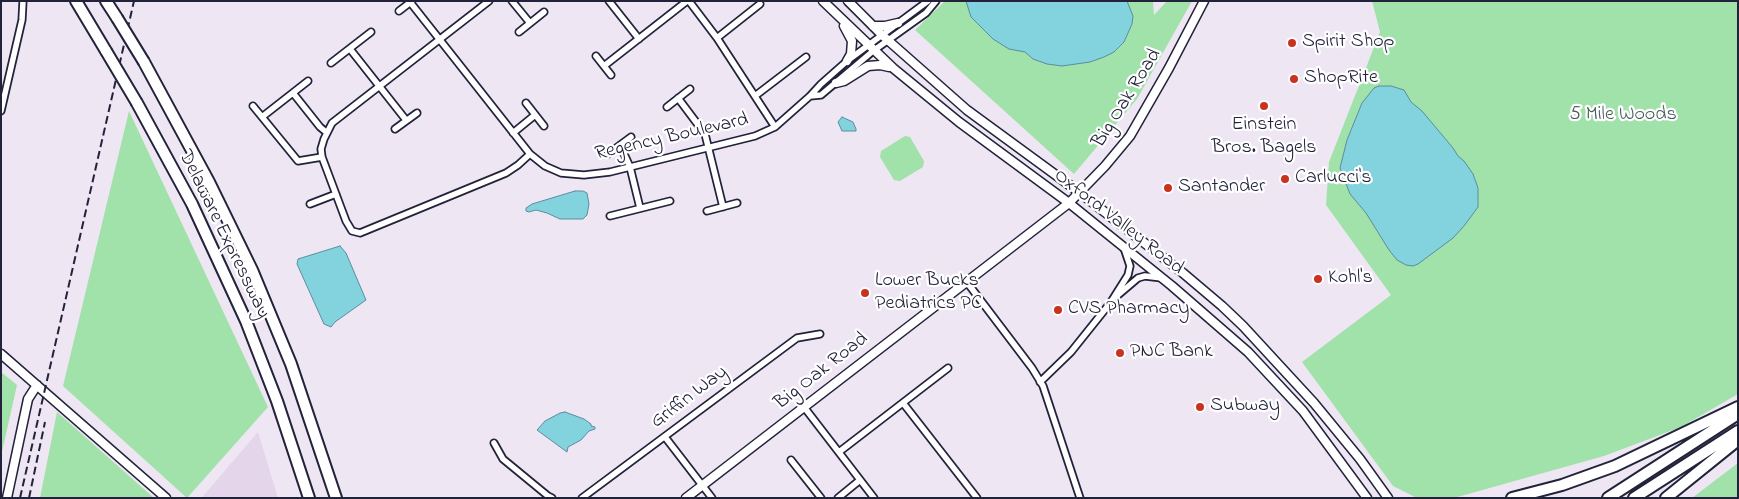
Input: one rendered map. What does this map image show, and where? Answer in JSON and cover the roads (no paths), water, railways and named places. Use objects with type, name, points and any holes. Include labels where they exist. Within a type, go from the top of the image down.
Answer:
[{"type":"highway","name":"Delaware Expressway","points":[[76,1],[137,103],[192,204],[246,321],[280,409],[309,498]]},
{"type":"highway","name":"Delaware Expressway","points":[[106,1],[144,62],[209,182],[252,270],[300,390],[336,498]]},
{"type":"highway","points":[[1512,498],[1562,485],[1615,466],[1738,407]]},
{"type":"highway","points":[[1608,498],[1738,414]]},
{"type":"highway","points":[[1634,498],[1738,431]]},
{"type":"highway","points":[[1666,498],[1738,440]]},
{"type":"main road","name":"Oxford Valley Road","points":[[823,1],[893,68],[959,122],[1069,203],[1162,278],[1248,352],[1288,393],[1367,498]]},
{"type":"main road","name":"Oxford Valley Road","points":[[848,1],[885,38],[968,110],[1079,192],[1183,273],[1243,326],[1330,422],[1388,498]]},
{"type":"main road","name":"Big Oak Road","points":[[686,498],[1069,203],[1105,166],[1130,136],[1169,68],[1204,1]]},
{"type":"main road","points":[[839,18],[852,40],[851,54],[847,61]]},
{"type":"main road","points":[[873,26],[898,23]]},
{"type":"main road","points":[[836,83],[868,66],[880,65],[893,68]]},
{"type":"main road","points":[[1,354],[164,497]]},
{"type":"main road","points":[[7,498],[28,399],[37,385]]},
{"type":"street","points":[[1,111],[22,18],[23,1]]},
{"type":"street","points":[[489,1],[332,123],[326,132],[321,148],[322,157],[346,221],[352,231],[360,233],[506,173],[530,154]]},
{"type":"street","points":[[512,1],[530,23]]},
{"type":"street","points":[[609,1],[639,39]]},
{"type":"street","points":[[604,66],[688,1],[717,38],[775,127]]},
{"type":"street","points":[[885,38],[898,23],[928,1]]},
{"type":"street","points":[[871,48],[926,13],[936,1]]},
{"type":"street","points":[[399,11],[411,2]]},
{"type":"street","name":"Regency Boulevard","points":[[411,2],[530,154],[545,166],[561,173],[584,175],[610,172],[755,136],[775,127],[847,61],[871,48]]},
{"type":"street","points":[[717,38],[760,4]]},
{"type":"street","points":[[519,32],[544,12]]},
{"type":"street","points":[[331,64],[371,32]]},
{"type":"street","name":"Regency Boulevard","points":[[810,96],[821,95],[836,83],[871,48]]},
{"type":"street","points":[[350,49],[406,120]]},
{"type":"street","points":[[596,56],[611,75]]},
{"type":"street","points":[[755,96],[806,57]]},
{"type":"street","points":[[262,117],[308,81]]},
{"type":"street","points":[[666,107],[690,89]]},
{"type":"street","points":[[293,93],[326,132]]},
{"type":"street","points":[[678,98],[705,134],[723,207]]},
{"type":"street","points":[[526,103],[544,126]]},
{"type":"street","points":[[253,106],[298,160],[322,157]]},
{"type":"street","points":[[395,129],[417,113]]},
{"type":"street","points":[[513,133],[535,115]]},
{"type":"street","points":[[608,154],[631,136]]},
{"type":"street","points":[[620,145],[630,167],[640,208]]},
{"type":"street","points":[[310,204],[336,194]]},
{"type":"street","points":[[610,216],[670,202]]},
{"type":"street","points":[[707,211],[737,203]]},
{"type":"street","points":[[1040,382],[1071,352],[1111,302],[1128,274],[1130,266],[1124,248]]},
{"type":"street","points":[[1111,302],[1138,278],[1145,276],[1162,278]]},
{"type":"street","points":[[966,281],[1032,368],[1043,386],[1080,498]]},
{"type":"street","name":"Griffin Way","points":[[582,498],[797,338],[820,334]]},
{"type":"street","points":[[839,452],[948,368]]},
{"type":"street","points":[[903,403],[977,498]]},
{"type":"street","points":[[804,407],[874,498]]},
{"type":"street","points":[[665,437],[712,498]]},
{"type":"street","points":[[494,443],[503,460],[552,498]]},
{"type":"street","points":[[791,460],[821,498]]},
{"type":"street","points":[[838,498],[860,480]]},
{"type":"water","points":[[966,1],[1127,1],[1133,16],[1132,24],[1124,42],[1114,52],[1090,62],[1062,66],[1047,64],[1033,59],[1025,52],[1009,49],[993,39],[971,17]]},
{"type":"water","points":[[1391,86],[1404,90],[1411,102],[1422,111],[1464,161],[1473,174],[1478,188],[1478,207],[1464,226],[1453,238],[1413,266],[1406,265],[1397,260],[1389,250],[1366,213],[1350,194],[1340,168],[1347,140],[1362,103],[1374,88]]},
{"type":"water","points":[[842,117],[853,122],[856,131],[842,131],[838,122]]},
{"type":"water","points":[[575,191],[587,193],[589,204],[587,215],[583,219],[560,219],[536,210],[526,211],[526,208],[532,204]]},
{"type":"water","points":[[340,246],[346,253],[366,300],[335,322],[331,327],[324,324],[297,264],[298,259]]},
{"type":"water","points":[[565,412],[584,419],[591,426],[595,427],[581,440],[568,447],[567,452],[537,430],[545,421]]},
{"type":"railway","points":[[20,498],[134,1]]},
{"type":"railway","points":[[29,498],[45,422]]},
{"type":"place","name":"Spirit Shop","points":[[1292,43]]},
{"type":"place","name":"ShopRite","points":[[1294,79]]},
{"type":"place","name":"Einstein Bros. Bagels","points":[[1264,106]]},
{"type":"place","name":"Carlucci's","points":[[1285,179]]},
{"type":"place","name":"Santander","points":[[1168,188]]},
{"type":"place","name":"Kohl's","points":[[1318,279]]},
{"type":"place","name":"Lower Bucks Pediatrics PC","points":[[865,293]]},
{"type":"place","name":"CVS Pharmacy","points":[[1058,310]]},
{"type":"place","name":"PNC Bank","points":[[1120,353]]},
{"type":"place","name":"Subway","points":[[1200,407]]},
{"type":"park label","name":"5 Mile Woods","points":[[1623,116]]}]
